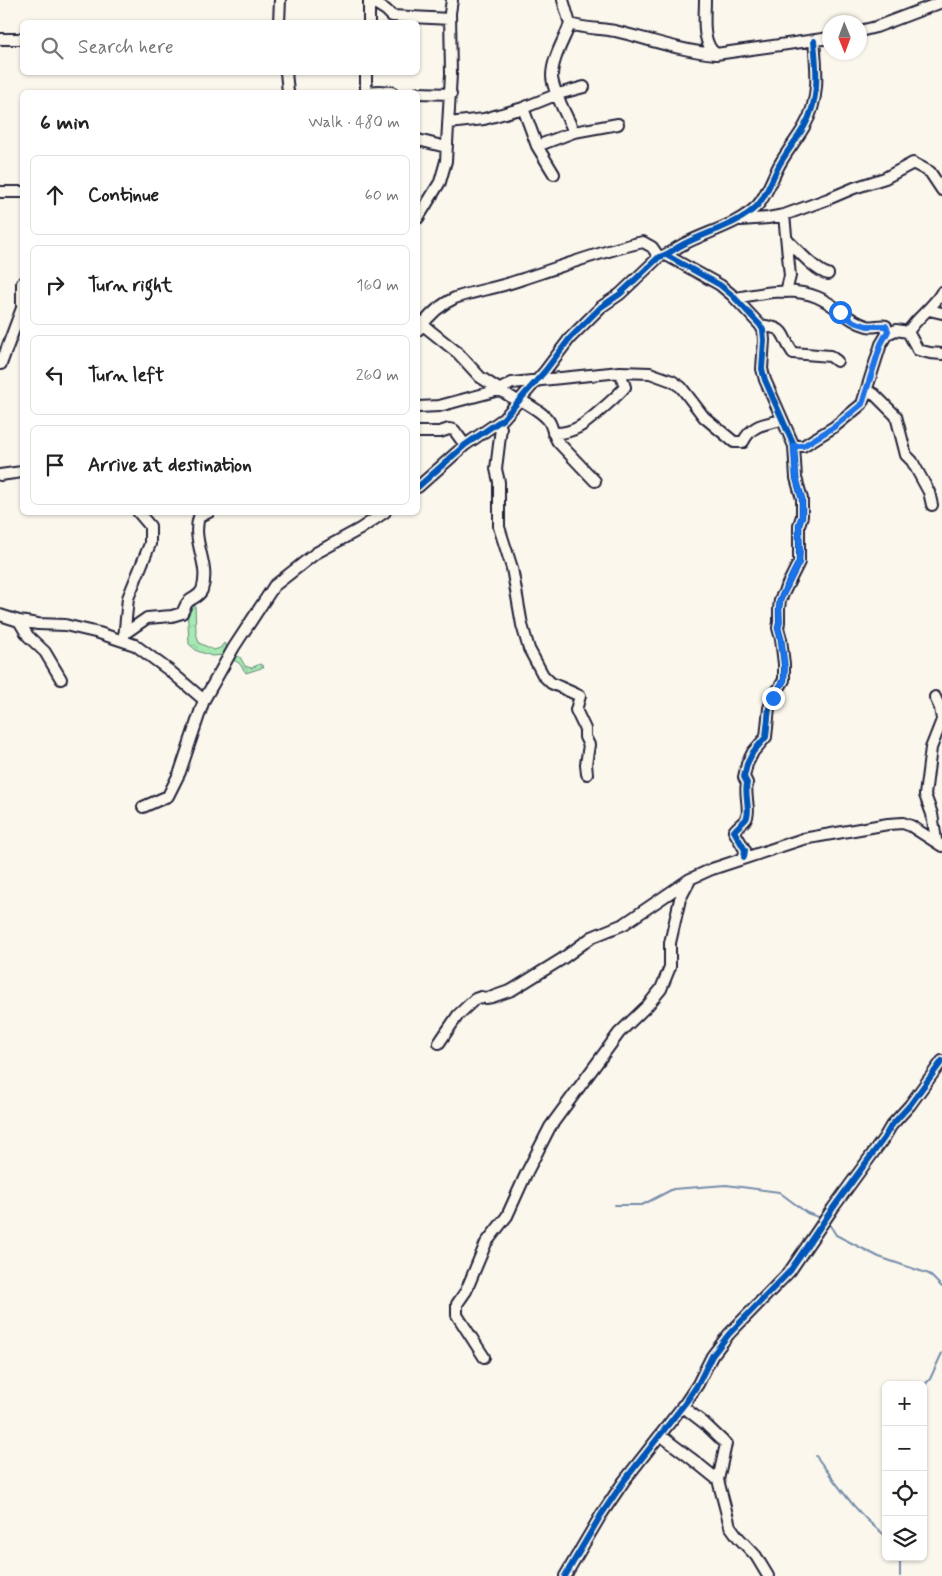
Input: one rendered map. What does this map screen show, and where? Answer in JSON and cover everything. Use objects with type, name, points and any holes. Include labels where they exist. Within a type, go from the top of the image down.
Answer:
[{"type":"street","points":[[279,20],[280,0]]},
{"type":"street","points":[[369,20],[370,0],[392,16],[450,19]]},
{"type":"street","points":[[420,215],[440,182],[446,161],[447,128],[449,123],[450,19],[452,0]]},
{"type":"street","points":[[563,0],[570,24],[555,61],[552,77],[574,132]]},
{"type":"street","points":[[705,0],[706,39],[708,46],[716,54]]},
{"type":"street","points":[[867,29],[942,2]]},
{"type":"street","points":[[570,24],[578,27],[614,31],[692,52],[716,54],[822,40]]},
{"type":"street","points":[[0,39],[20,39]]},
{"type":"street","points":[[420,485],[465,445],[499,423],[520,401],[570,338],[601,308],[663,256],[680,246],[733,222],[759,204],[781,161],[805,126],[814,106],[817,82],[814,41]]},
{"type":"street","points":[[286,75],[288,90]]},
{"type":"street","points":[[366,75],[366,90]]},
{"type":"street","points":[[449,123],[484,119],[584,87]]},
{"type":"street","points":[[420,94],[450,94]]},
{"type":"street","points":[[523,108],[537,146],[554,174]]},
{"type":"street","points":[[537,146],[574,132],[618,124]]},
{"type":"street","points":[[420,140],[446,147]]},
{"type":"street","points":[[733,222],[784,215],[885,178],[913,162],[930,172],[942,190]]},
{"type":"street","points":[[0,192],[20,192]]},
{"type":"street","points":[[759,204],[760,210],[768,218]]},
{"type":"street","points":[[784,215],[790,276],[786,292]]},
{"type":"street","points":[[787,240],[814,265],[825,274],[828,274]]},
{"type":"street","points":[[420,324],[454,299],[643,242],[663,256],[720,285],[736,298],[760,325],[763,330],[764,340],[762,370],[764,380],[794,446],[796,478],[802,499],[802,516],[799,525],[799,562],[780,600],[779,609],[780,622],[778,628],[784,664],[784,680],[769,708],[766,737],[752,752],[744,777],[747,783],[745,789],[748,801],[747,815],[734,831],[745,850],[744,857]]},
{"type":"street","points":[[736,298],[786,292],[817,297],[854,322],[867,326],[886,326],[887,334]]},
{"type":"street","points":[[908,332],[914,322],[929,310],[942,292]]},
{"type":"street","points":[[929,310],[942,313]]},
{"type":"street","points":[[1,364],[20,313]]},
{"type":"street","points":[[760,325],[774,327],[783,332],[793,353],[830,356],[837,361]]},
{"type":"street","points":[[420,326],[435,334],[458,353],[480,376],[499,390],[545,417],[558,442],[595,481]]},
{"type":"street","points":[[794,446],[803,446],[834,427],[862,404],[881,344],[887,334],[896,330],[908,332]]},
{"type":"street","points":[[908,332],[918,350],[942,354]]},
{"type":"street","points":[[553,433],[562,434],[575,431],[608,405],[625,387],[620,372]]},
{"type":"street","points":[[420,408],[439,406],[499,390],[512,383],[620,372],[650,372],[672,381],[681,388],[704,417],[734,442],[743,442],[751,430],[759,426],[782,420]]},
{"type":"street","points":[[867,391],[874,394],[896,416],[906,455],[912,461],[929,492],[932,505]]},
{"type":"street","points":[[499,423],[501,428],[496,469],[499,482],[499,527],[512,568],[522,625],[529,649],[543,675],[550,683],[580,696],[576,710],[585,729],[585,737],[589,745],[586,764],[587,774]]},
{"type":"street","points":[[420,432],[454,430],[465,445]]},
{"type":"street","points":[[0,475],[20,472]]},
{"type":"street","points":[[124,637],[128,598],[150,544],[150,526],[141,515]]},
{"type":"street","points":[[124,637],[148,618],[172,616],[182,613],[187,602],[197,598],[202,589],[204,566],[196,541],[197,515]]},
{"type":"street","points":[[143,807],[168,796],[180,772],[204,700],[234,647],[274,586],[316,554],[381,515]]},
{"type":"street","points":[[0,615],[19,620],[65,625],[124,637],[170,671],[204,700]]},
{"type":"street","points":[[19,620],[28,636],[45,652],[61,679]]},
{"type":"street","points":[[935,697],[940,708],[942,720],[931,748],[925,795],[939,843]]},
{"type":"street","points":[[439,1042],[458,1015],[475,999],[481,997],[492,998],[512,990],[592,938],[624,924],[690,879],[744,857],[803,839],[888,824],[903,823],[912,826],[939,843]]},
{"type":"street","points":[[484,1357],[457,1315],[458,1304],[486,1243],[508,1216],[526,1174],[550,1128],[619,1033],[648,1005],[661,988],[670,967],[670,944],[680,899],[690,879]]},
{"type":"street","points":[[566,1576],[601,1515],[624,1481],[698,1384],[712,1356],[729,1334],[790,1271],[891,1126],[910,1105],[942,1061]]},
{"type":"street","points":[[682,1406],[704,1423],[726,1444],[718,1480],[730,1526],[738,1538],[756,1556],[768,1576]]},
{"type":"street","points":[[660,1435],[718,1480]]},
{"type":"green space","points":[[187,603],[195,605],[196,632],[199,643],[214,650],[220,648],[224,643],[232,655],[240,657],[245,666],[251,668],[260,664],[264,667],[246,673],[239,663],[224,655],[212,656],[197,651],[189,644]]},
{"type":"waterway","points":[[615,1205],[642,1205],[673,1189],[726,1185],[779,1192],[807,1213],[821,1218]]},
{"type":"waterway","points":[[828,1222],[836,1235],[879,1257],[929,1274],[942,1287]]},
{"type":"waterway","points":[[927,1382],[942,1353]]},
{"type":"waterway","points":[[816,1456],[857,1509],[882,1533]]},
{"type":"waterway","points":[[900,1561],[900,1576]]},
{"type":"cycle path","points":[[420,485],[465,445],[503,419],[545,371],[570,338],[601,307],[620,294],[659,257],[691,240],[741,218],[757,206],[764,197],[781,162],[809,117],[813,106],[816,85],[814,41]]},
{"type":"cycle path","points":[[666,255],[720,285],[732,295],[763,330],[762,369],[794,446],[796,478],[802,499],[802,516],[799,525],[799,562],[780,600],[779,609],[778,628],[784,664],[784,680],[769,708],[766,737],[753,752],[747,764],[744,777],[747,783],[747,816],[734,831],[745,850],[744,857]]},
{"type":"cycle path","points":[[565,1576],[601,1515],[624,1481],[686,1402],[698,1384],[712,1356],[729,1334],[790,1271],[891,1126],[910,1105],[942,1061]]},
{"type":"route","points":[[773,698],[784,680],[785,669],[778,628],[780,622],[780,600],[799,562],[800,551],[799,525],[802,516],[802,499],[796,478],[794,446],[803,446],[834,427],[862,404],[881,344],[888,331],[886,326],[874,327],[854,322],[840,312]]}]
